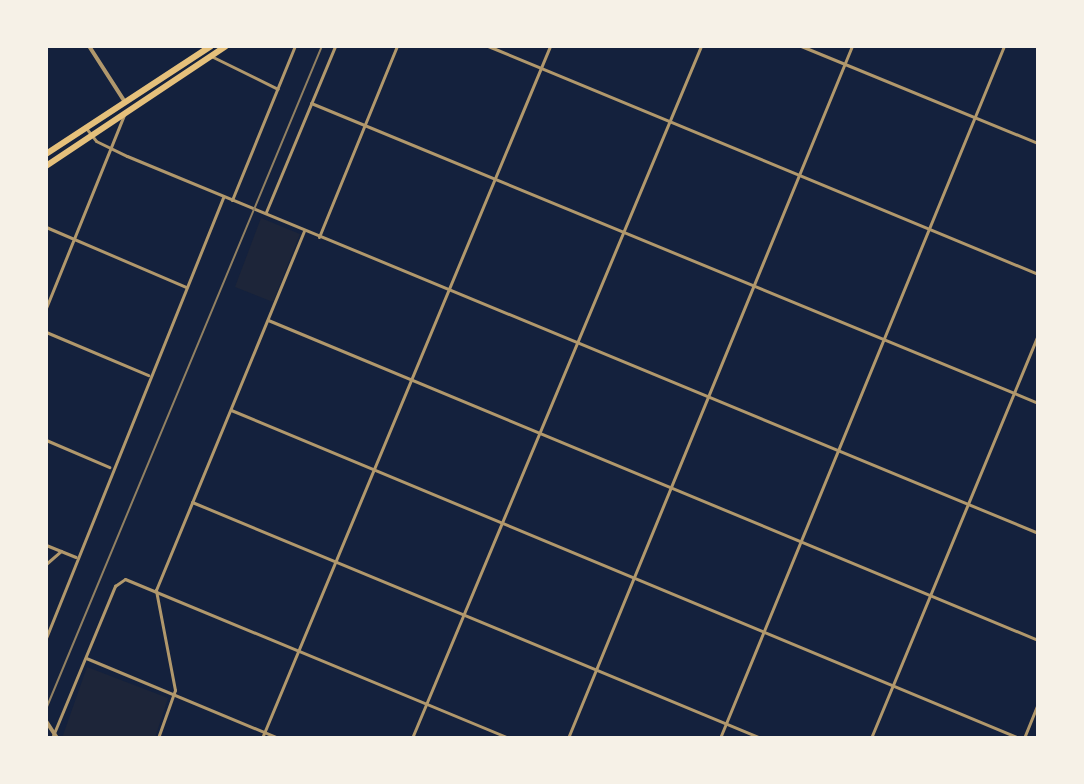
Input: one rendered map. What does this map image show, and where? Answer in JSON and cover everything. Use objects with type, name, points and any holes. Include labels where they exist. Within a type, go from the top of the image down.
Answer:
[{"type":"main road","points":[[46,166],[226,46]]},
{"type":"main road","points":[[46,154],[208,47]]},
{"type":"street","points":[[89,46],[125,102]]},
{"type":"street","points":[[232,200],[295,46]]},
{"type":"street","points":[[265,214],[335,46]]},
{"type":"street","points":[[319,237],[397,46]]},
{"type":"street","points":[[488,46],[1038,274]]},
{"type":"street","points":[[262,738],[550,46]]},
{"type":"street","points":[[412,738],[467,614],[701,46]]},
{"type":"street","points":[[801,46],[1038,143]]},
{"type":"street","points":[[568,738],[852,46]]},
{"type":"street","points":[[720,738],[1004,46]]},
{"type":"street","points":[[208,47],[212,55],[278,89]]},
{"type":"street","points":[[311,103],[1038,403]]},
{"type":"street","points":[[46,308],[124,114]]},
{"type":"street","points":[[86,128],[91,136],[112,149],[304,231],[1038,533]]},
{"type":"street","points":[[46,638],[110,467],[224,196]]},
{"type":"street","points":[[46,227],[186,287]]},
{"type":"street","points":[[158,738],[175,696],[156,590],[304,231]]},
{"type":"street","points":[[268,320],[1038,640]]},
{"type":"street","points":[[46,332],[148,375]]},
{"type":"street","points":[[871,738],[1038,335]]},
{"type":"street","points":[[231,410],[1021,738],[1038,704]]},
{"type":"street","points":[[46,440],[110,467]]},
{"type":"street","points":[[192,502],[761,738]]},
{"type":"street","points":[[46,545],[76,557]]},
{"type":"street","points":[[46,564],[61,551]]},
{"type":"street","points":[[54,736],[119,582],[156,590],[509,738]]},
{"type":"street","points":[[85,658],[278,738]]},
{"type":"street","points":[[46,721],[54,736]]},
{"type":"shaded area","points":[[261,218],[300,234],[273,302],[235,287]]},
{"type":"shaded area","points":[[87,667],[168,698],[155,738],[62,738]]},
{"type":"railway","points":[[46,709],[322,46]]}]
